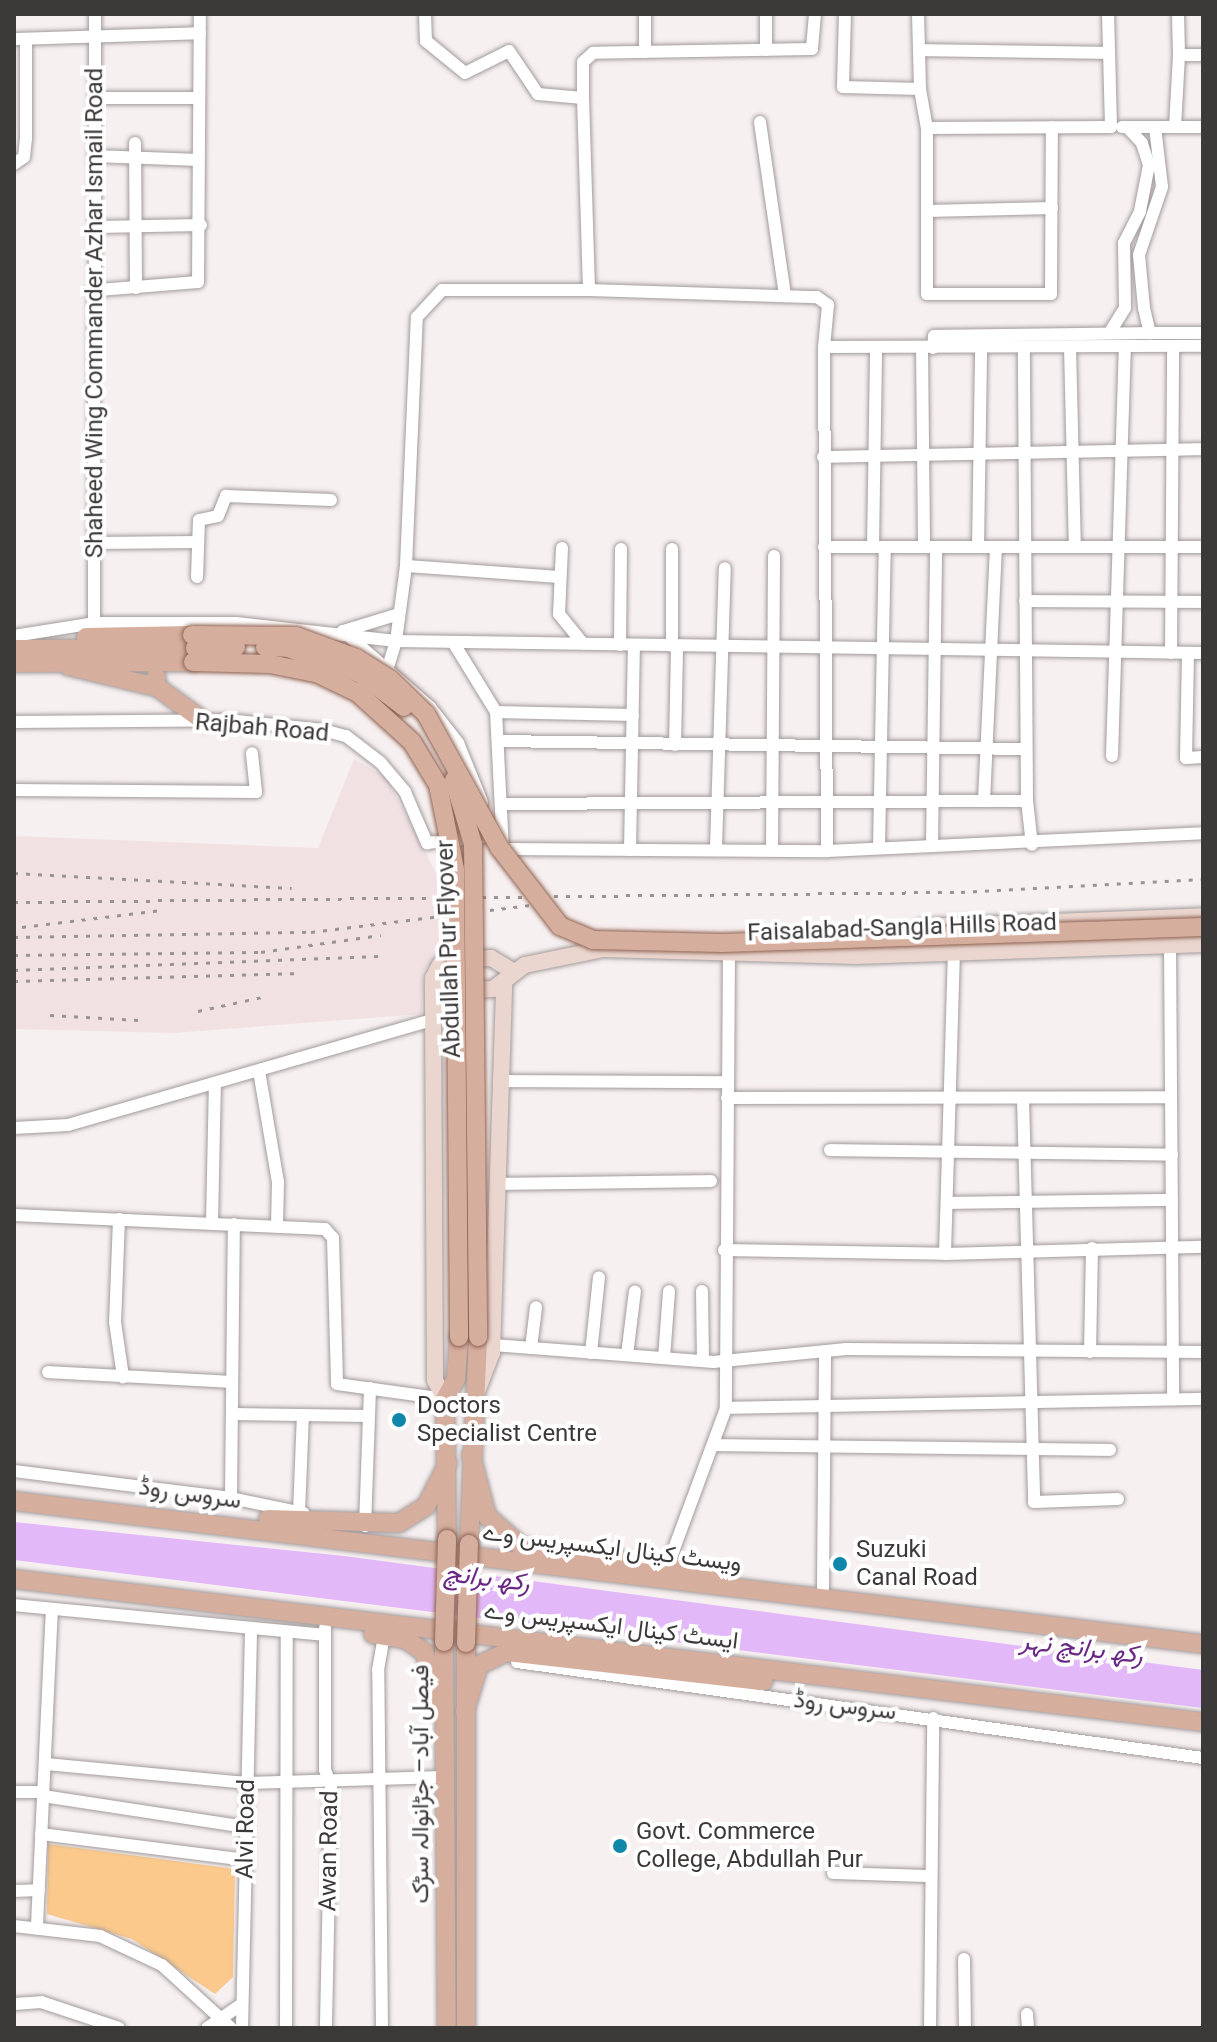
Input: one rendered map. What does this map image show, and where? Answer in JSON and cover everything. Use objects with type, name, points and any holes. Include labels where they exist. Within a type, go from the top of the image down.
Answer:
[{"type":"main road","points":[[14,649],[193,648],[296,636],[356,658],[390,679],[426,714],[499,847],[560,926],[584,937],[643,944],[1203,927]]},
{"type":"main road","points":[[14,663],[153,662],[193,648]]},
{"type":"main road","name":"Abdullah Pur Flyover","points":[[193,648],[316,673],[358,693],[412,742],[438,785],[455,869],[459,1337],[456,1379],[445,1399]]},
{"type":"main road","name":"Abdullah Pur Flyover","points":[[193,648],[288,648],[361,674],[400,702],[449,768],[473,844],[485,1341],[475,1398],[471,1455]]},
{"type":"main road","points":[[57,662],[157,687],[205,722]]},
{"type":"main road","points":[[153,662],[157,687]]},
{"type":"main road","name":"Faisalabad-Sangla Hills Road","points":[[433,991],[493,989],[508,976],[641,936],[1203,916]]},
{"type":"main road","name":"Faisalabad-Sangla Hills Road","points":[[603,949],[729,953],[954,953],[1203,944]]},
{"type":"main road","name":"Faisalabad-Sangla Hills Road","points":[[445,1399],[435,1380],[431,1020],[436,969],[448,961],[491,958],[508,976]]},
{"type":"main road","points":[[485,1341],[500,1184],[499,1081],[508,976]]},
{"type":"main road","name":"فیصل آباد– جڑانوالہ سڑک","points":[[445,1399],[448,1463],[442,1777],[447,2028]]},
{"type":"main road","points":[[471,1455],[487,1516],[508,1540],[823,1588],[940,1612]]},
{"type":"main road","name":"فیصل آباد– جڑانوالہ سڑک","points":[[466,2028],[465,1711],[471,1455]]},
{"type":"main road","points":[[14,1500],[365,1526],[414,1516],[435,1494],[448,1463]]},
{"type":"main road","name":"ویسٹ کینال ایکسپریس وے","points":[[14,1500],[1203,1644]]},
{"type":"main road","points":[[14,1580],[257,1626],[384,1635],[424,1652],[444,1708]]},
{"type":"main road","name":"ایسٹ کینال ایکسپریس وے","points":[[14,1580],[1203,1722]]},
{"type":"main road","points":[[465,1711],[486,1657],[517,1652],[852,1691],[1045,1705]]},
{"type":"street","points":[[95,14],[95,35],[200,33]]},
{"type":"street","points":[[99,290],[196,285],[201,225],[200,14]]},
{"type":"street","points":[[425,14],[431,47],[465,73],[509,51],[538,94],[583,98]]},
{"type":"street","points":[[645,14],[645,52]]},
{"type":"street","points":[[766,14],[766,50]]},
{"type":"street","points":[[589,290],[583,98],[586,56],[815,48],[815,14]]},
{"type":"street","points":[[845,14],[843,87],[920,89]]},
{"type":"street","points":[[918,14],[920,89],[927,128],[927,294],[1051,294],[1052,127]]},
{"type":"street","points":[[1108,14],[1111,127]]},
{"type":"street","points":[[1175,127],[1178,14]]},
{"type":"street","name":"Shaheed Wing Commander Azhar Ismail Road","points":[[20,39],[95,35],[94,156],[99,290],[94,623]]},
{"type":"street","points":[[14,164],[24,157],[26,139],[20,39]]},
{"type":"street","points":[[919,50],[1109,53]]},
{"type":"street","points":[[1179,55],[1203,55]]},
{"type":"street","points":[[95,98],[199,98]]},
{"type":"street","points":[[760,122],[785,296]]},
{"type":"street","points":[[1110,332],[1125,308],[1124,243],[1140,211],[1149,165],[1142,143],[1127,127]]},
{"type":"street","points":[[1150,333],[1138,281],[1139,255],[1162,187],[1155,127]]},
{"type":"street","points":[[927,128],[1203,127]]},
{"type":"street","points":[[135,143],[136,288]]},
{"type":"street","points":[[94,156],[199,160]]},
{"type":"street","points":[[927,211],[1052,208]]},
{"type":"street","points":[[97,227],[201,225]]},
{"type":"street","points":[[388,667],[396,641],[406,566],[417,317],[428,299],[442,290],[589,290],[824,300],[827,851]]},
{"type":"street","points":[[932,845],[935,650],[923,455],[928,348],[934,336],[1203,333]]},
{"type":"street","points":[[1171,653],[1175,547],[1173,346]]},
{"type":"street","points":[[824,347],[1203,346]]},
{"type":"street","points":[[978,547],[981,347]]},
{"type":"street","points":[[1024,347],[1026,749],[1032,845]]},
{"type":"street","points":[[1070,347],[1075,547]]},
{"type":"street","points":[[1112,756],[1122,547],[1125,347]]},
{"type":"street","points":[[876,348],[874,456],[883,649],[879,848]]},
{"type":"street","points":[[823,457],[1203,449]]},
{"type":"street","points":[[197,577],[200,517],[218,516],[228,495],[331,500]]},
{"type":"street","points":[[95,543],[197,542]]},
{"type":"street","points":[[824,547],[1203,547]]},
{"type":"street","points":[[984,801],[996,547]]},
{"type":"street","points":[[562,548],[559,614],[583,644]]},
{"type":"street","points":[[620,645],[621,549]]},
{"type":"street","points":[[672,549],[675,745]]},
{"type":"street","points":[[772,849],[774,556]]},
{"type":"street","points":[[406,566],[560,577]]},
{"type":"street","points":[[716,848],[725,568]]},
{"type":"street","points":[[1025,601],[1203,602]]},
{"type":"street","points":[[343,631],[399,614]]},
{"type":"street","points":[[14,636],[94,623],[343,631],[396,641],[1203,653]]},
{"type":"street","points":[[343,631],[388,667],[458,743],[494,836],[508,849],[827,851],[932,845],[1032,845],[1203,833]]},
{"type":"street","points":[[453,642],[496,712],[501,804],[494,836]]},
{"type":"street","points":[[630,850],[634,645]]},
{"type":"street","points":[[1188,653],[1186,758],[1203,757]]},
{"type":"street","points":[[496,712],[633,715]]},
{"type":"street","name":"Rajbah Road","points":[[14,722],[205,722],[346,736],[374,755],[405,792],[427,843],[494,836]]},
{"type":"street","points":[[498,741],[1026,749]]},
{"type":"street","points":[[14,790],[256,792],[252,753]]},
{"type":"street","points":[[501,804],[773,800],[1027,801]]},
{"type":"street","points":[[1170,945],[1173,1399]]},
{"type":"street","points":[[668,1565],[726,1408],[724,1250],[729,953]]},
{"type":"street","points":[[945,1254],[954,953]]},
{"type":"street","points":[[14,1128],[68,1125],[431,1020]]},
{"type":"street","points":[[259,1071],[278,1182],[277,1226]]},
{"type":"street","points":[[499,1081],[727,1082]]},
{"type":"street","points":[[212,1223],[215,1083]]},
{"type":"street","points":[[727,1098],[1023,1100],[1171,1097]]},
{"type":"street","points":[[1023,1100],[1034,1502],[1118,1499]]},
{"type":"street","points":[[830,1150],[949,1149],[1172,1155]]},
{"type":"street","points":[[500,1184],[711,1181]]},
{"type":"street","points":[[948,1203],[1172,1200]]},
{"type":"street","points":[[14,1215],[325,1229],[333,1238],[334,1379],[341,1387],[445,1399]]},
{"type":"street","points":[[119,1219],[115,1322],[123,1377]]},
{"type":"street","points":[[231,1498],[234,1224]]},
{"type":"street","points":[[724,1250],[945,1254],[1028,1248],[1203,1247]]},
{"type":"street","points":[[1090,1352],[1092,1248]]},
{"type":"street","points":[[591,1353],[599,1277]]},
{"type":"street","points":[[627,1355],[635,1291]]},
{"type":"street","points":[[664,1358],[669,1291]]},
{"type":"street","points":[[702,1291],[703,1361]]},
{"type":"street","points":[[531,1348],[536,1307]]},
{"type":"street","points":[[485,1341],[531,1348],[703,1361],[825,1351],[1203,1352]]},
{"type":"street","points":[[823,1588],[825,1351]]},
{"type":"street","points":[[48,1372],[232,1382]]},
{"type":"street","points":[[365,1526],[370,1388]]},
{"type":"street","points":[[726,1408],[1203,1399]]},
{"type":"street","points":[[232,1414],[369,1416]]},
{"type":"street","points":[[299,1513],[303,1415]]},
{"type":"street","points":[[714,1445],[1110,1450]]},
{"type":"street","name":"سروس روڈ","points":[[14,1471],[231,1498],[365,1526]]},
{"type":"street","points":[[14,1605],[257,1626],[287,1634],[325,1631]]},
{"type":"street","points":[[37,1925],[52,1609]]},
{"type":"street","name":"Alvi Road","points":[[242,2028],[246,1827],[257,1626]]},
{"type":"street","name":"Awan Road","points":[[325,1631],[330,1779],[326,2028]]},
{"type":"street","points":[[286,2028],[287,1634]]},
{"type":"street","points":[[382,2028],[380,1779],[384,1635]]},
{"type":"street","name":"سروس روڈ","points":[[486,1657],[1203,1758]]},
{"type":"street","points":[[930,2028],[928,1876],[933,1718]]},
{"type":"street","points":[[46,1764],[248,1783],[442,1777]]},
{"type":"street","points":[[14,1792],[246,1827]]},
{"type":"street","points":[[41,1834],[246,1860]]},
{"type":"street","points":[[833,1873],[928,1876]]},
{"type":"street","points":[[14,1891],[39,1890]]},
{"type":"street","points":[[14,1926],[37,1925],[100,1936],[162,1965],[221,2015],[231,2028]]},
{"type":"street","points":[[964,1959],[965,2028]]},
{"type":"street","points":[[14,2004],[41,2002],[119,2028]]},
{"type":"street","points":[[207,2028],[221,2015],[242,2004]]},
{"type":"street","points":[[1027,2014],[1028,2028]]},
{"type":"shaded area","points":[[354,759],[386,777],[442,884],[447,944],[423,971],[422,1014],[174,1033],[14,1029],[14,836],[318,848]]},
{"type":"shaded area","points":[[48,1844],[235,1869],[233,1977],[215,1994],[132,1939],[47,1914]]},
{"type":"water","name":"رکھ برانچ","points":[[14,1522],[344,1556],[1203,1670],[1203,1708],[14,1560]]},
{"type":"railway","points":[[14,873],[292,888]]},
{"type":"railway","points":[[14,902],[961,892],[1203,879]]},
{"type":"railway","points":[[14,937],[311,932],[532,905]]},
{"type":"railway","points":[[22,927],[162,910]]},
{"type":"railway","points":[[14,955],[261,952],[381,935]]},
{"type":"railway","points":[[14,970],[386,956]]},
{"type":"railway","points":[[14,981],[302,973]]},
{"type":"railway","points":[[198,1011],[267,996]]},
{"type":"railway","points":[[50,1015],[139,1020]]},
{"type":"place","name":"Doctors Specialist Centre","points":[[399,1420]]},
{"type":"place","name":"Suzuki Canal Road","points":[[840,1564]]},
{"type":"place","name":"Govt. Commerce College, Abdullah Pur","points":[[620,1846]]},
{"type":"water label","name":"رکھ برانچ نہر","points":[[1082,1648]]}]
